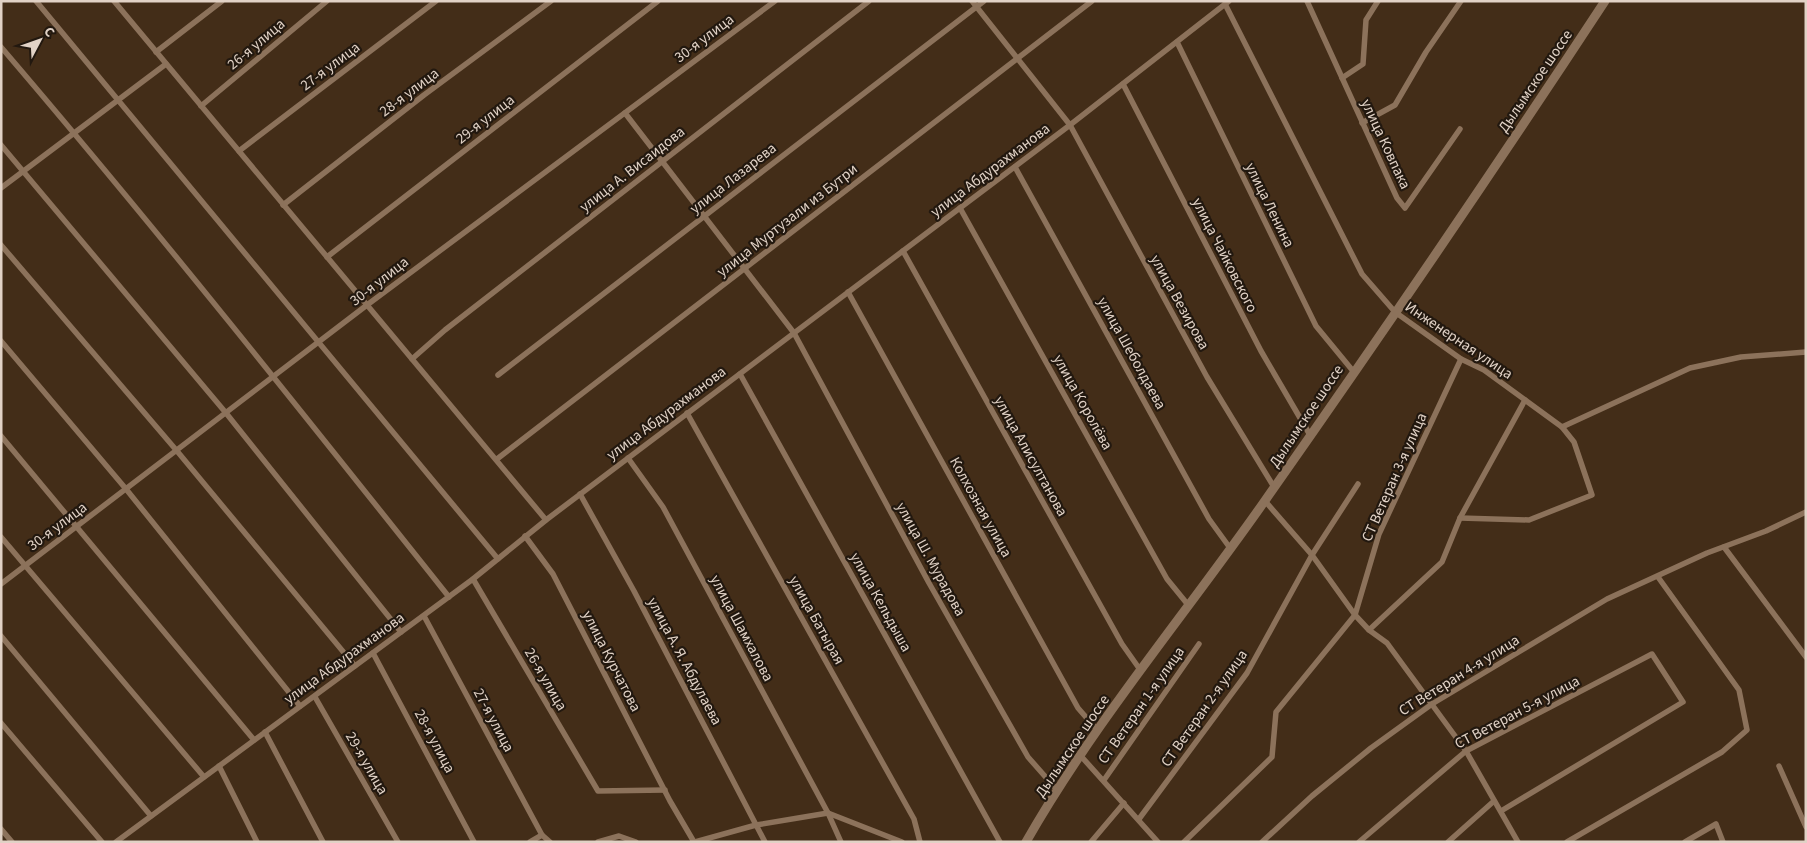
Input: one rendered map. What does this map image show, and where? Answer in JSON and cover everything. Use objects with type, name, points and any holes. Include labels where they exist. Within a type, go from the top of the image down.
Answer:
[{"type":"main road","name":"Дылымское шоссе","points":[[1026,842],[1080,755],[1265,501],[1605,1]]},
{"type":"street","points":[[36,1],[498,558]]},
{"type":"street","points":[[156,52],[222,1]]},
{"type":"street","name":"26-я улица","points":[[201,106],[327,1]]},
{"type":"street","name":"27-я улица","points":[[239,151],[436,1]]},
{"type":"street","name":"28-я улица","points":[[283,205],[424,95],[552,1]]},
{"type":"street","name":"29-я улица","points":[[327,257],[658,1]]},
{"type":"street","name":"30-я улица","points":[[1,584],[367,305],[775,1]]},
{"type":"street","name":"улица А. Висаидова","points":[[412,359],[445,330],[869,1]]},
{"type":"street","name":"улица Везирова","points":[[972,1],[1070,125],[1207,377],[1274,487]]},
{"type":"street","name":"улица Лазарева","points":[[498,375],[984,1]]},
{"type":"street","name":"улица Муртузали из Бутри","points":[[497,459],[1092,1]]},
{"type":"street","name":"улица Ковпака","points":[[1307,1],[1397,198],[1405,208],[1460,129]]},
{"type":"street","points":[[1362,123],[1395,105],[1426,52],[1461,1]]},
{"type":"street","points":[[118,3],[156,52],[546,520]]},
{"type":"street","name":"Инженерная улица","points":[[1227,3],[1362,274],[1395,312],[1461,359],[1484,370],[1562,427]]},
{"type":"street","name":"улица Абдурахманова","points":[[116,842],[473,579],[525,536],[1015,167],[1227,3]]},
{"type":"street","points":[[1342,78],[1363,64],[1366,20],[1377,3]]},
{"type":"street","name":"улица Ленина","points":[[1177,42],[1316,326],[1353,371]]},
{"type":"street","points":[[1,47],[274,377],[449,597]]},
{"type":"street","points":[[1,188],[166,64]]},
{"type":"street","name":"улица Чайковского","points":[[1123,84],[1261,351],[1310,435]]},
{"type":"street","name":"улица Ш. Мурадова","points":[[625,113],[794,333],[929,583],[1028,757],[1057,790]]},
{"type":"street","points":[[1,146],[226,414],[401,632]]},
{"type":"street","name":"улица Шеболдаева","points":[[1015,167],[1209,519],[1230,548]]},
{"type":"street","name":"улица Королёва","points":[[960,208],[1167,579],[1189,606]]},
{"type":"street","points":[[1,245],[177,451],[355,666]]},
{"type":"street","name":"улица Алисултанова","points":[[903,251],[1122,644],[1141,671]]},
{"type":"street","name":"Колхозная улица","points":[[848,292],[1078,708],[1098,731]]},
{"type":"street","points":[[1,341],[126,489],[300,706]]},
{"type":"street","points":[[1460,518],[1530,520],[1592,495],[1574,442],[1562,427],[1690,368],[1741,358],[1806,352]]},
{"type":"street","name":"СТ Ветеран 3-я улица","points":[[1184,842],[1272,757],[1276,712],[1355,615],[1380,534],[1461,359]]},
{"type":"street","name":"улица Кельдыша","points":[[740,374],[1000,842]]},
{"type":"street","points":[[1368,630],[1442,562],[1460,518],[1525,400]]},
{"type":"street","name":"улица Батырая","points":[[687,413],[914,819],[920,842]]},
{"type":"street","points":[[1,436],[254,740]]},
{"type":"street","name":"улица Шамхалова","points":[[628,458],[663,507],[828,813],[841,842]]},
{"type":"street","name":"СТ Ветеран 2-я улица","points":[[1139,819],[1247,673],[1312,555],[1358,484]]},
{"type":"street","name":"улица А. Я. Абдулаева","points":[[580,494],[634,591],[765,842]]},
{"type":"street","points":[[1265,501],[1312,555],[1355,615],[1368,630],[1387,643],[1466,751],[1518,842]]},
{"type":"street","name":"СТ Ветеран 4-я улица","points":[[1262,842],[1312,796],[1432,704],[1607,599],[1724,546],[1766,531],[1806,512]]},
{"type":"street","name":"улица Курчатова","points":[[525,536],[553,574],[670,800],[695,842]]},
{"type":"street","points":[[1,537],[204,777]]},
{"type":"street","points":[[1724,546],[1806,657]]},
{"type":"street","points":[[1567,842],[1722,752],[1747,730],[1738,690],[1658,577]]},
{"type":"street","name":"26-я улица","points":[[473,579],[598,791],[665,790]]},
{"type":"street","name":"27-я улица","points":[[424,616],[542,835]]},
{"type":"street","points":[[1,636],[151,816]]},
{"type":"street","name":"СТ Ветеран 1-я улица","points":[[1104,780],[1199,644]]},
{"type":"street","name":"28-я улица","points":[[373,653],[474,842]]},
{"type":"street","name":"СТ Ветеран 5-я улица","points":[[1358,842],[1466,751],[1652,654],[1683,702],[1501,812]]},
{"type":"street","name":"29-я улица","points":[[315,697],[398,842]]},
{"type":"street","points":[[1,724],[102,842]]},
{"type":"street","points":[[265,732],[323,842]]},
{"type":"street","points":[[1080,755],[1158,842]]},
{"type":"street","points":[[219,766],[257,842]]},
{"type":"street","points":[[1779,766],[1806,826]]},
{"type":"street","points":[[1448,842],[1494,801]]},
{"type":"street","points":[[1091,842],[1124,803]]},
{"type":"street","points":[[695,842],[756,825],[828,813],[902,842]]},
{"type":"street","points":[[1685,842],[1716,824],[1723,842]]},
{"type":"street","points":[[1,829],[12,842]]},
{"type":"street","points":[[530,842],[542,835],[550,842]]},
{"type":"street","points":[[598,842],[618,836],[636,842]]}]
